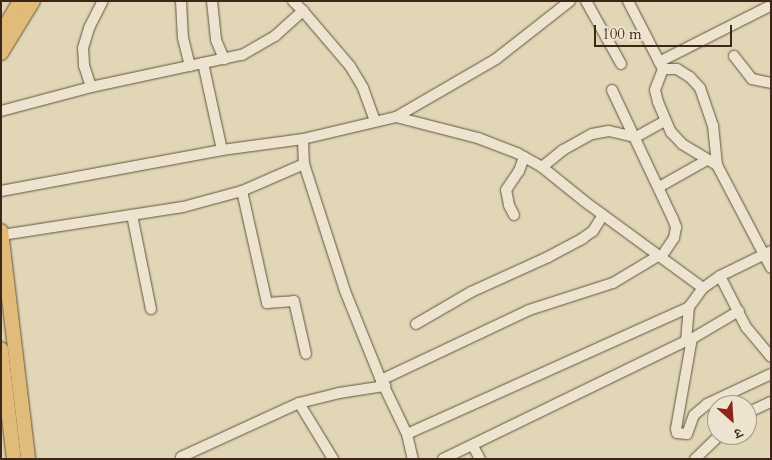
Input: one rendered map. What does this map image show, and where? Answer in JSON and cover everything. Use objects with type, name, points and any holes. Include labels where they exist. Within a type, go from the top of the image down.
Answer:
[{"type":"main road","points":[[1,33],[20,1]]},
{"type":"main road","points":[[1,53],[33,1]]},
{"type":"main road","points":[[2,233],[28,459]]},
{"type":"main road","points":[[1,349],[14,459]]},
{"type":"street","points":[[91,87],[84,65],[83,48],[89,28],[103,1]]},
{"type":"street","points":[[182,1],[183,38],[190,66]]},
{"type":"street","points":[[212,1],[216,40],[224,59]]},
{"type":"street","points":[[293,1],[350,66],[363,88],[375,121]]},
{"type":"street","points":[[1,191],[222,150],[303,139],[396,117],[496,59],[570,1]]},
{"type":"street","points":[[586,1],[622,64]]},
{"type":"street","points":[[628,1],[661,66],[655,90],[665,121],[682,144],[718,166]]},
{"type":"street","points":[[661,66],[768,7]]},
{"type":"street","points":[[1,112],[91,87],[242,55],[275,36],[303,12]]},
{"type":"street","points":[[734,56],[752,79],[771,82]]},
{"type":"street","points":[[203,63],[222,150]]},
{"type":"street","points":[[661,66],[677,69],[690,76],[700,88],[712,125],[718,166],[767,252],[771,268]]},
{"type":"street","points":[[180,458],[300,403],[383,383],[529,310],[613,283],[660,256],[674,238],[676,227],[636,137],[612,90]]},
{"type":"street","points":[[396,117],[478,138],[542,166],[603,215],[702,288]]},
{"type":"street","points":[[542,166],[563,150],[592,134],[609,131],[636,137],[665,121]]},
{"type":"street","points":[[303,139],[304,164],[345,291],[383,383],[408,434],[412,459]]},
{"type":"street","points":[[514,215],[509,205],[506,190],[519,171],[524,157]]},
{"type":"street","points":[[659,187],[707,160]]},
{"type":"street","points":[[2,233],[184,207],[242,191],[304,164]]},
{"type":"street","points":[[242,191],[267,303],[294,301],[306,354]]},
{"type":"street","points":[[132,215],[151,310]]},
{"type":"street","points":[[416,324],[471,292],[548,257],[583,238],[593,231],[603,215]]},
{"type":"street","points":[[767,252],[720,276],[702,288],[690,308],[689,340],[676,429],[678,433],[687,434],[694,415],[707,404],[771,374]]},
{"type":"street","points":[[720,276],[746,327],[771,357]]},
{"type":"street","points":[[408,434],[690,308]]},
{"type":"street","points":[[443,459],[689,340],[739,311]]},
{"type":"street","points":[[757,408],[771,402]]},
{"type":"street","points":[[300,403],[333,459]]},
{"type":"street","points":[[695,459],[710,445]]},
{"type":"street","points":[[473,446],[480,459]]}]
